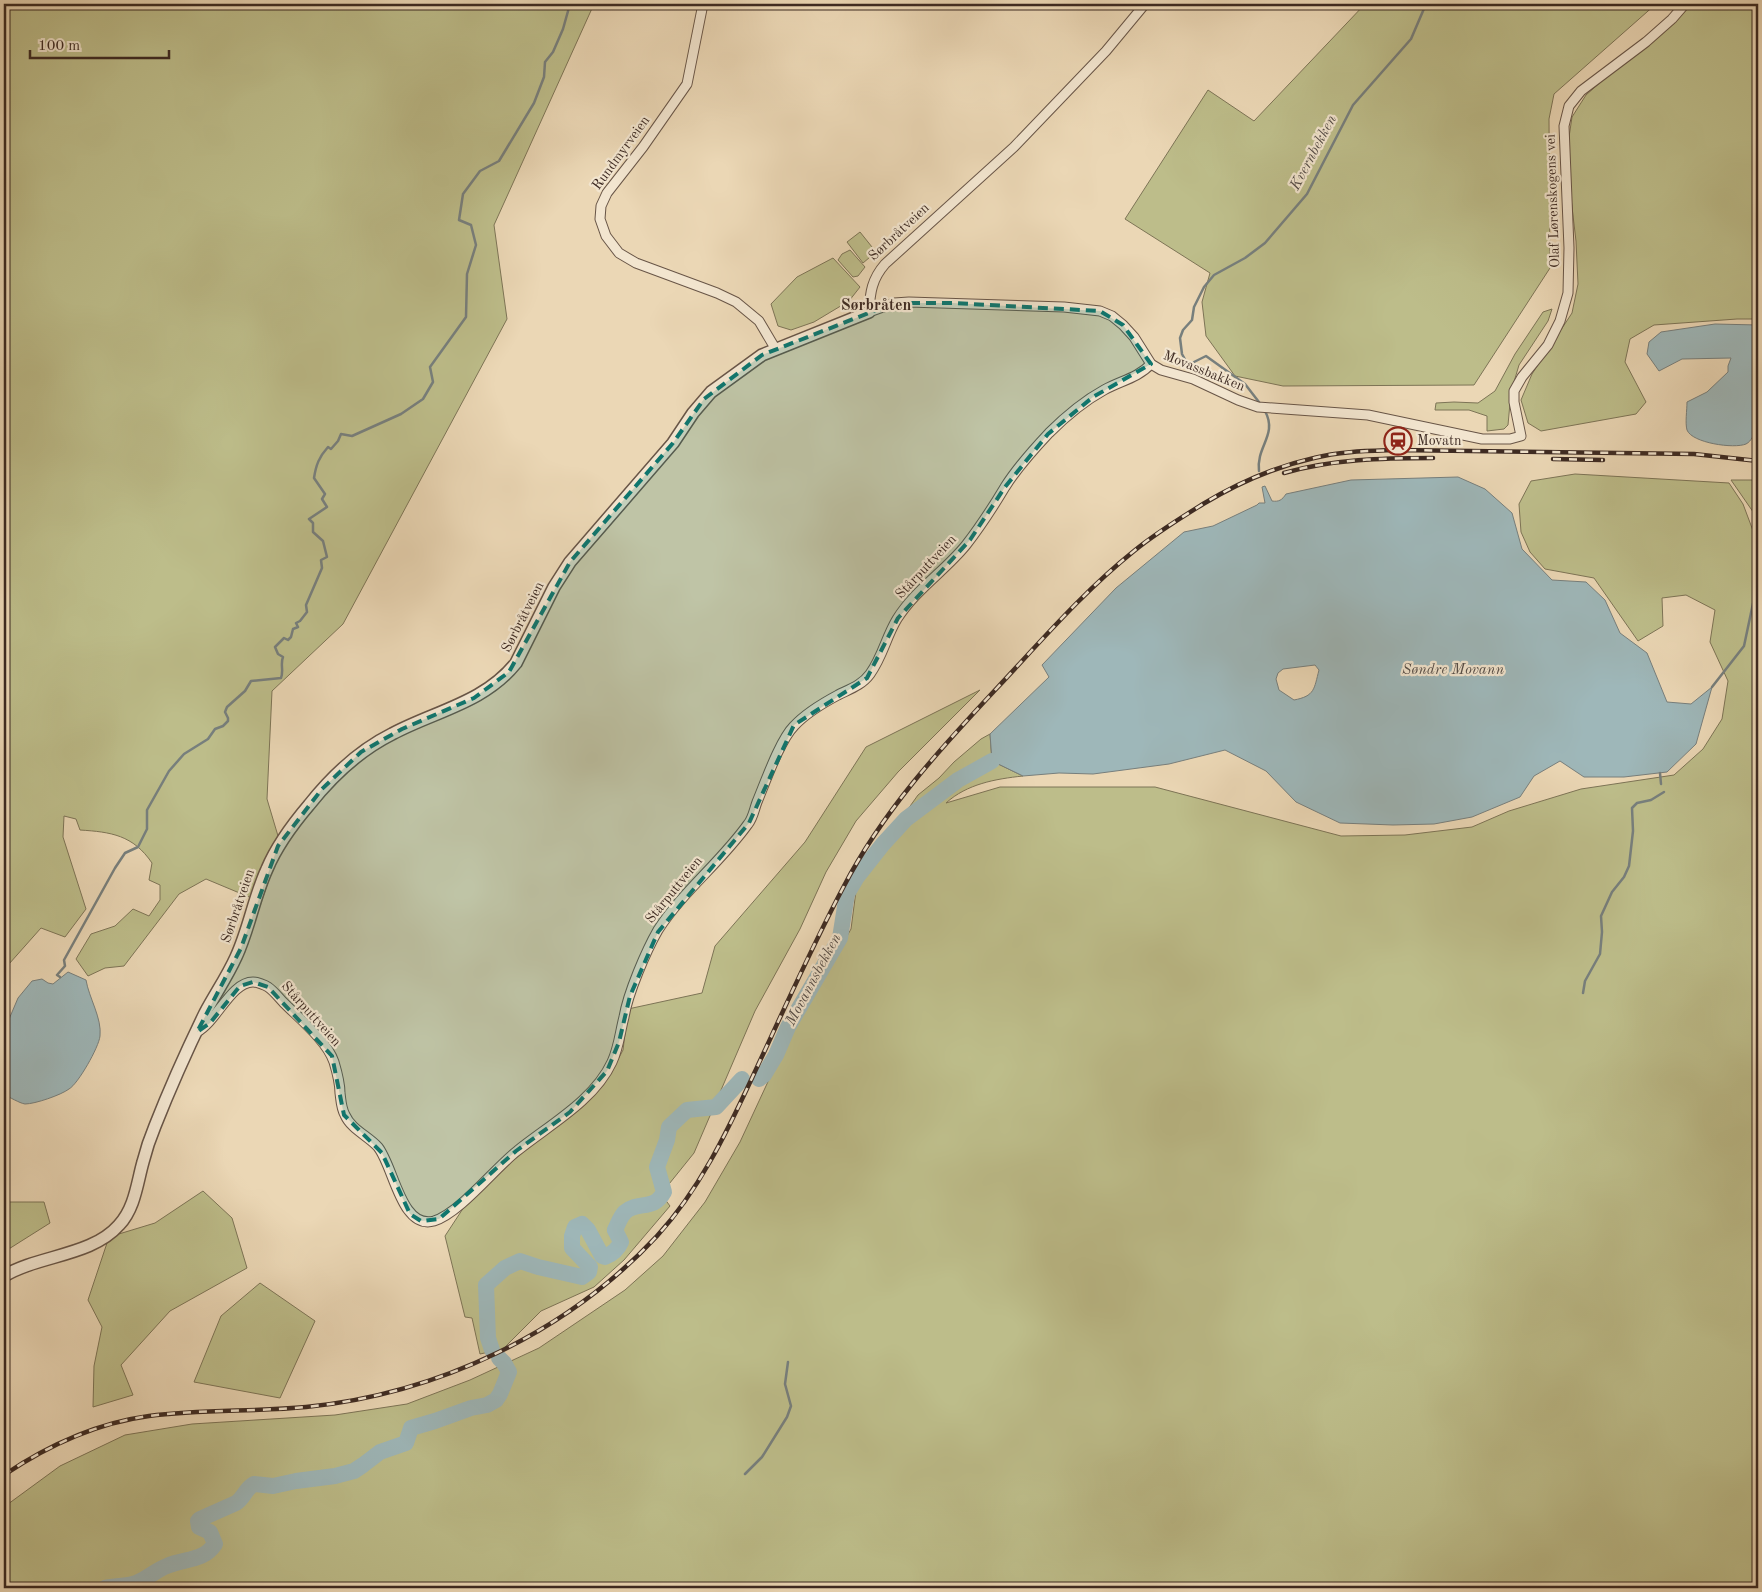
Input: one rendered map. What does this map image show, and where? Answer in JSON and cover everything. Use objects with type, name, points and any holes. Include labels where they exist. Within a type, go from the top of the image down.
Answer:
[{"type":"street","name":"Rundmyrveien","points":[[703,4],[687,84],[644,146],[607,193],[601,206],[600,219],[606,236],[619,253],[636,263],[736,302],[759,321],[775,348]]},
{"type":"street","name":"Sørbråtveien","points":[[4,1276],[35,1262],[96,1243],[120,1225],[132,1202],[154,1127],[180,1065],[204,1015],[240,948],[271,858],[284,837],[317,795],[344,766],[373,744],[402,729],[474,698],[509,672],[516,663],[554,587],[570,562],[674,443],[698,406],[711,392],[728,378],[775,348],[869,312],[872,284],[885,264],[1014,147],[1106,51],[1145,4]]},
{"type":"street","name":"Olaf Lørenskogens vei","points":[[1521,436],[1514,402],[1517,384],[1548,345],[1560,321],[1568,293],[1569,248],[1564,126],[1569,106],[1581,91],[1646,42],[1672,19],[1685,4]]},
{"type":"street","name":"Movassbakken","points":[[869,312],[894,303],[909,302],[1089,309],[1106,314],[1123,325],[1134,337],[1151,364],[1161,370],[1193,379],[1238,400],[1262,407],[1368,415],[1482,439],[1510,439],[1521,436]]},
{"type":"street","name":"Stårputtveien","points":[[197,1032],[210,1023],[226,1000],[240,986],[253,982],[268,987],[305,1024],[332,1056],[344,1115],[382,1153],[400,1197],[410,1214],[418,1220],[430,1222],[448,1213],[480,1186],[516,1151],[570,1112],[607,1071],[619,1042],[630,996],[658,932],[682,900],[749,823],[777,756],[794,725],[820,705],[856,687],[867,678],[883,653],[890,631],[898,618],[920,591],[965,546],[995,506],[1005,487],[1048,434],[1093,397],[1139,374],[1151,364]]},
{"type":"highlighted area","points":[[894,303],[952,303],[1100,311],[1123,325],[1151,364],[1093,397],[1048,434],[1005,487],[970,540],[898,618],[867,678],[794,725],[749,823],[658,932],[630,996],[619,1042],[607,1071],[570,1112],[516,1151],[439,1219],[421,1221],[410,1214],[382,1153],[344,1115],[332,1056],[268,987],[253,982],[240,986],[210,1023],[197,1032],[241,948],[278,846],[322,789],[361,752],[402,729],[474,698],[509,672],[570,562],[673,443],[704,399],[762,355]]},
{"type":"green space","points":[[4,4],[594,4],[494,225],[507,319],[343,624],[272,691],[267,799],[281,846],[261,902],[206,879],[179,894],[124,966],[105,968],[88,976],[76,959],[91,934],[115,926],[133,909],[149,916],[160,900],[160,885],[149,880],[152,863],[137,846],[111,834],[80,830],[76,819],[64,816],[63,837],[86,909],[65,937],[41,928],[9,964],[4,976]]},
{"type":"green space","points":[[1365,4],[1656,4],[1554,94],[1549,119],[1550,268],[1474,385],[1283,386],[1235,376],[1206,336],[1202,302],[1210,273],[1125,219],[1208,90],[1254,121]]},
{"type":"green space","points":[[1689,4],[1758,4],[1758,319],[1654,325],[1630,339],[1625,362],[1646,402],[1636,414],[1541,431],[1528,423],[1521,400],[1532,374],[1572,313],[1578,284],[1576,241],[1568,173],[1568,144],[1572,117],[1586,95]]},
{"type":"green space","points":[[860,232],[876,252],[863,263],[847,242]]},
{"type":"green space","points":[[850,250],[865,267],[858,276],[853,277],[838,260],[842,254]]},
{"type":"green space","points":[[833,258],[860,287],[849,301],[814,322],[791,330],[778,326],[771,304],[797,277]]},
{"type":"green space","points":[[1552,309],[1548,321],[1519,365],[1511,392],[1508,425],[1504,429],[1487,431],[1487,416],[1469,410],[1435,410],[1436,403],[1478,403],[1495,391],[1515,354],[1543,312]]},
{"type":"green space","points":[[1575,474],[1729,483],[1743,504],[1758,544],[1758,1588],[4,1588],[4,1507],[60,1466],[125,1435],[192,1424],[335,1415],[407,1404],[470,1380],[539,1348],[625,1290],[663,1256],[705,1202],[740,1142],[785,1045],[851,929],[856,891],[882,848],[894,838],[883,844],[918,795],[981,739],[990,734],[992,761],[1023,776],[972,787],[946,803],[1000,787],[1155,787],[1341,836],[1405,835],[1472,827],[1509,811],[1581,789],[1674,775],[1703,749],[1722,719],[1728,681],[1710,642],[1715,610],[1686,595],[1662,598],[1663,626],[1638,641],[1594,578],[1545,569],[1530,552],[1521,532],[1519,504],[1531,481]]},
{"type":"green space","points":[[1731,480],[1758,480],[1758,519]]},
{"type":"green space","points":[[980,690],[898,772],[856,821],[826,872],[800,929],[755,1011],[694,1153],[661,1194],[670,1206],[624,1260],[594,1287],[541,1311],[503,1349],[480,1354],[472,1318],[465,1317],[445,1236],[464,1207],[514,1156],[612,1071],[623,1050],[628,1009],[702,993],[715,946],[805,842],[866,747]]},
{"type":"green space","points":[[203,1191],[232,1218],[247,1268],[170,1311],[121,1365],[133,1395],[93,1407],[94,1366],[102,1327],[88,1300],[109,1237],[155,1223]]},
{"type":"green space","points":[[4,1202],[44,1202],[50,1223],[4,1252]]},
{"type":"green space","points":[[260,1283],[315,1321],[280,1398],[194,1382],[221,1316]]},
{"type":"water","points":[[1715,324],[1758,325],[1758,430],[1746,444],[1732,446],[1714,444],[1690,435],[1686,427],[1687,402],[1707,392],[1728,372],[1731,358],[1682,359],[1659,371],[1647,354],[1649,342],[1661,332]]},
{"type":"water","name":"Søndre Movann","points":[[1458,477],[1485,489],[1512,513],[1522,549],[1552,580],[1586,582],[1605,600],[1620,633],[1647,653],[1667,702],[1691,704],[1712,687],[1696,744],[1667,772],[1624,777],[1584,777],[1560,761],[1534,776],[1520,797],[1472,817],[1434,824],[1393,825],[1340,823],[1296,802],[1266,771],[1225,750],[1169,764],[1093,774],[1059,773],[1023,776],[992,761],[990,734],[1049,677],[1042,665],[1116,588],[1184,532],[1213,526],[1259,503],[1265,503],[1262,487],[1265,486],[1272,501],[1277,501],[1286,494],[1351,480]],"holes":[[[1315,665],[1319,670],[1310,694],[1294,700],[1279,690],[1276,679],[1278,673],[1283,669]]]},
{"type":"water","points":[[68,972],[86,980],[99,1022],[99,1041],[73,1086],[60,1094],[41,1101],[25,1104],[4,1095],[4,1031],[18,998],[32,981],[42,979],[53,984]]},
{"type":"waterway","points":[[60,977],[57,975],[65,966],[64,960],[115,868],[125,853],[138,847],[147,829],[147,810],[169,771],[184,754],[208,739],[215,729],[223,726],[228,721],[225,712],[227,707],[245,691],[251,681],[281,678],[283,657],[278,654],[275,647],[284,638],[288,640],[291,637],[293,629],[298,627],[296,623],[307,612],[306,605],[322,568],[321,560],[327,557],[323,541],[313,532],[313,523],[309,519],[327,507],[322,499],[325,494],[314,478],[318,461],[328,447],[331,449],[338,441],[341,434],[352,436],[401,414],[423,399],[433,382],[430,367],[466,317],[467,274],[476,245],[471,225],[459,220],[463,194],[480,171],[499,161],[534,103],[544,77],[545,62],[553,52],[563,29],[570,4]]},
{"type":"waterway","name":"Kvernbekken","points":[[1262,406],[1245,384],[1206,356],[1188,365],[1182,354],[1180,338],[1183,330],[1192,320],[1194,307],[1204,287],[1214,275],[1245,258],[1265,243],[1307,194],[1353,105],[1411,39],[1426,4]]},
{"type":"waterway","name":"Kvernbekken","points":[[1259,471],[1260,454],[1269,427],[1265,411]]},
{"type":"waterway","points":[[1758,561],[1756,566],[1758,573]]},
{"type":"waterway","points":[[1712,687],[1744,646],[1755,594],[1758,588]]},
{"type":"waterway","name":"Movannsbekken","points":[[759,1079],[764,1075],[776,1055],[788,1027],[840,938],[847,894],[857,877],[906,819],[958,780],[992,761]]},
{"type":"waterway","points":[[1660,773],[1661,784]]},
{"type":"waterway","points":[[1583,993],[1585,981],[1600,954],[1601,916],[1612,892],[1624,877],[1629,866],[1633,831],[1632,808],[1637,803],[1651,800],[1664,792]]},
{"type":"waterway","name":"Movannsbekken","points":[[615,1230],[625,1212],[635,1207],[655,1202],[664,1192],[657,1167],[667,1140],[669,1127],[687,1110],[716,1107],[742,1079]]},
{"type":"waterway","name":"Movannsbekken","points":[[492,1350],[488,1338],[486,1285],[505,1268],[520,1261],[582,1277],[589,1272],[590,1267],[572,1248],[572,1236],[575,1227],[582,1224],[588,1230],[602,1256],[605,1257],[614,1251],[621,1242],[615,1230]]},
{"type":"waterway","name":"Movannsbekken","points":[[105,1588],[136,1583],[174,1563],[205,1554],[215,1544],[210,1532],[199,1527],[198,1521],[236,1503],[254,1484],[273,1486],[354,1471],[380,1452],[406,1443],[411,1428],[471,1408],[487,1405],[496,1400],[509,1372],[499,1358]]},
{"type":"waterway","points":[[745,1474],[762,1457],[787,1417],[791,1406],[785,1384],[788,1362]]},
{"type":"railway","points":[[4,1475],[55,1445],[92,1430],[130,1419],[188,1412],[306,1407],[355,1400],[403,1388],[451,1373],[497,1353],[541,1329],[583,1302],[621,1271],[657,1236],[699,1181],[722,1140],[844,886],[859,858],[895,806],[955,734],[1080,600],[1134,551],[1176,521],[1216,496],[1257,476],[1285,466],[1324,456],[1355,452],[1397,450],[1694,454],[1758,461]]},
{"type":"railway","points":[[1284,473],[1339,462],[1433,458]]},
{"type":"railway","points":[[1553,459],[1603,460]]},
{"type":"place","name":"Movatn","points":[[1398,441]]},
{"type":"district","name":"Sørbråten","points":[[876,306]]}]
